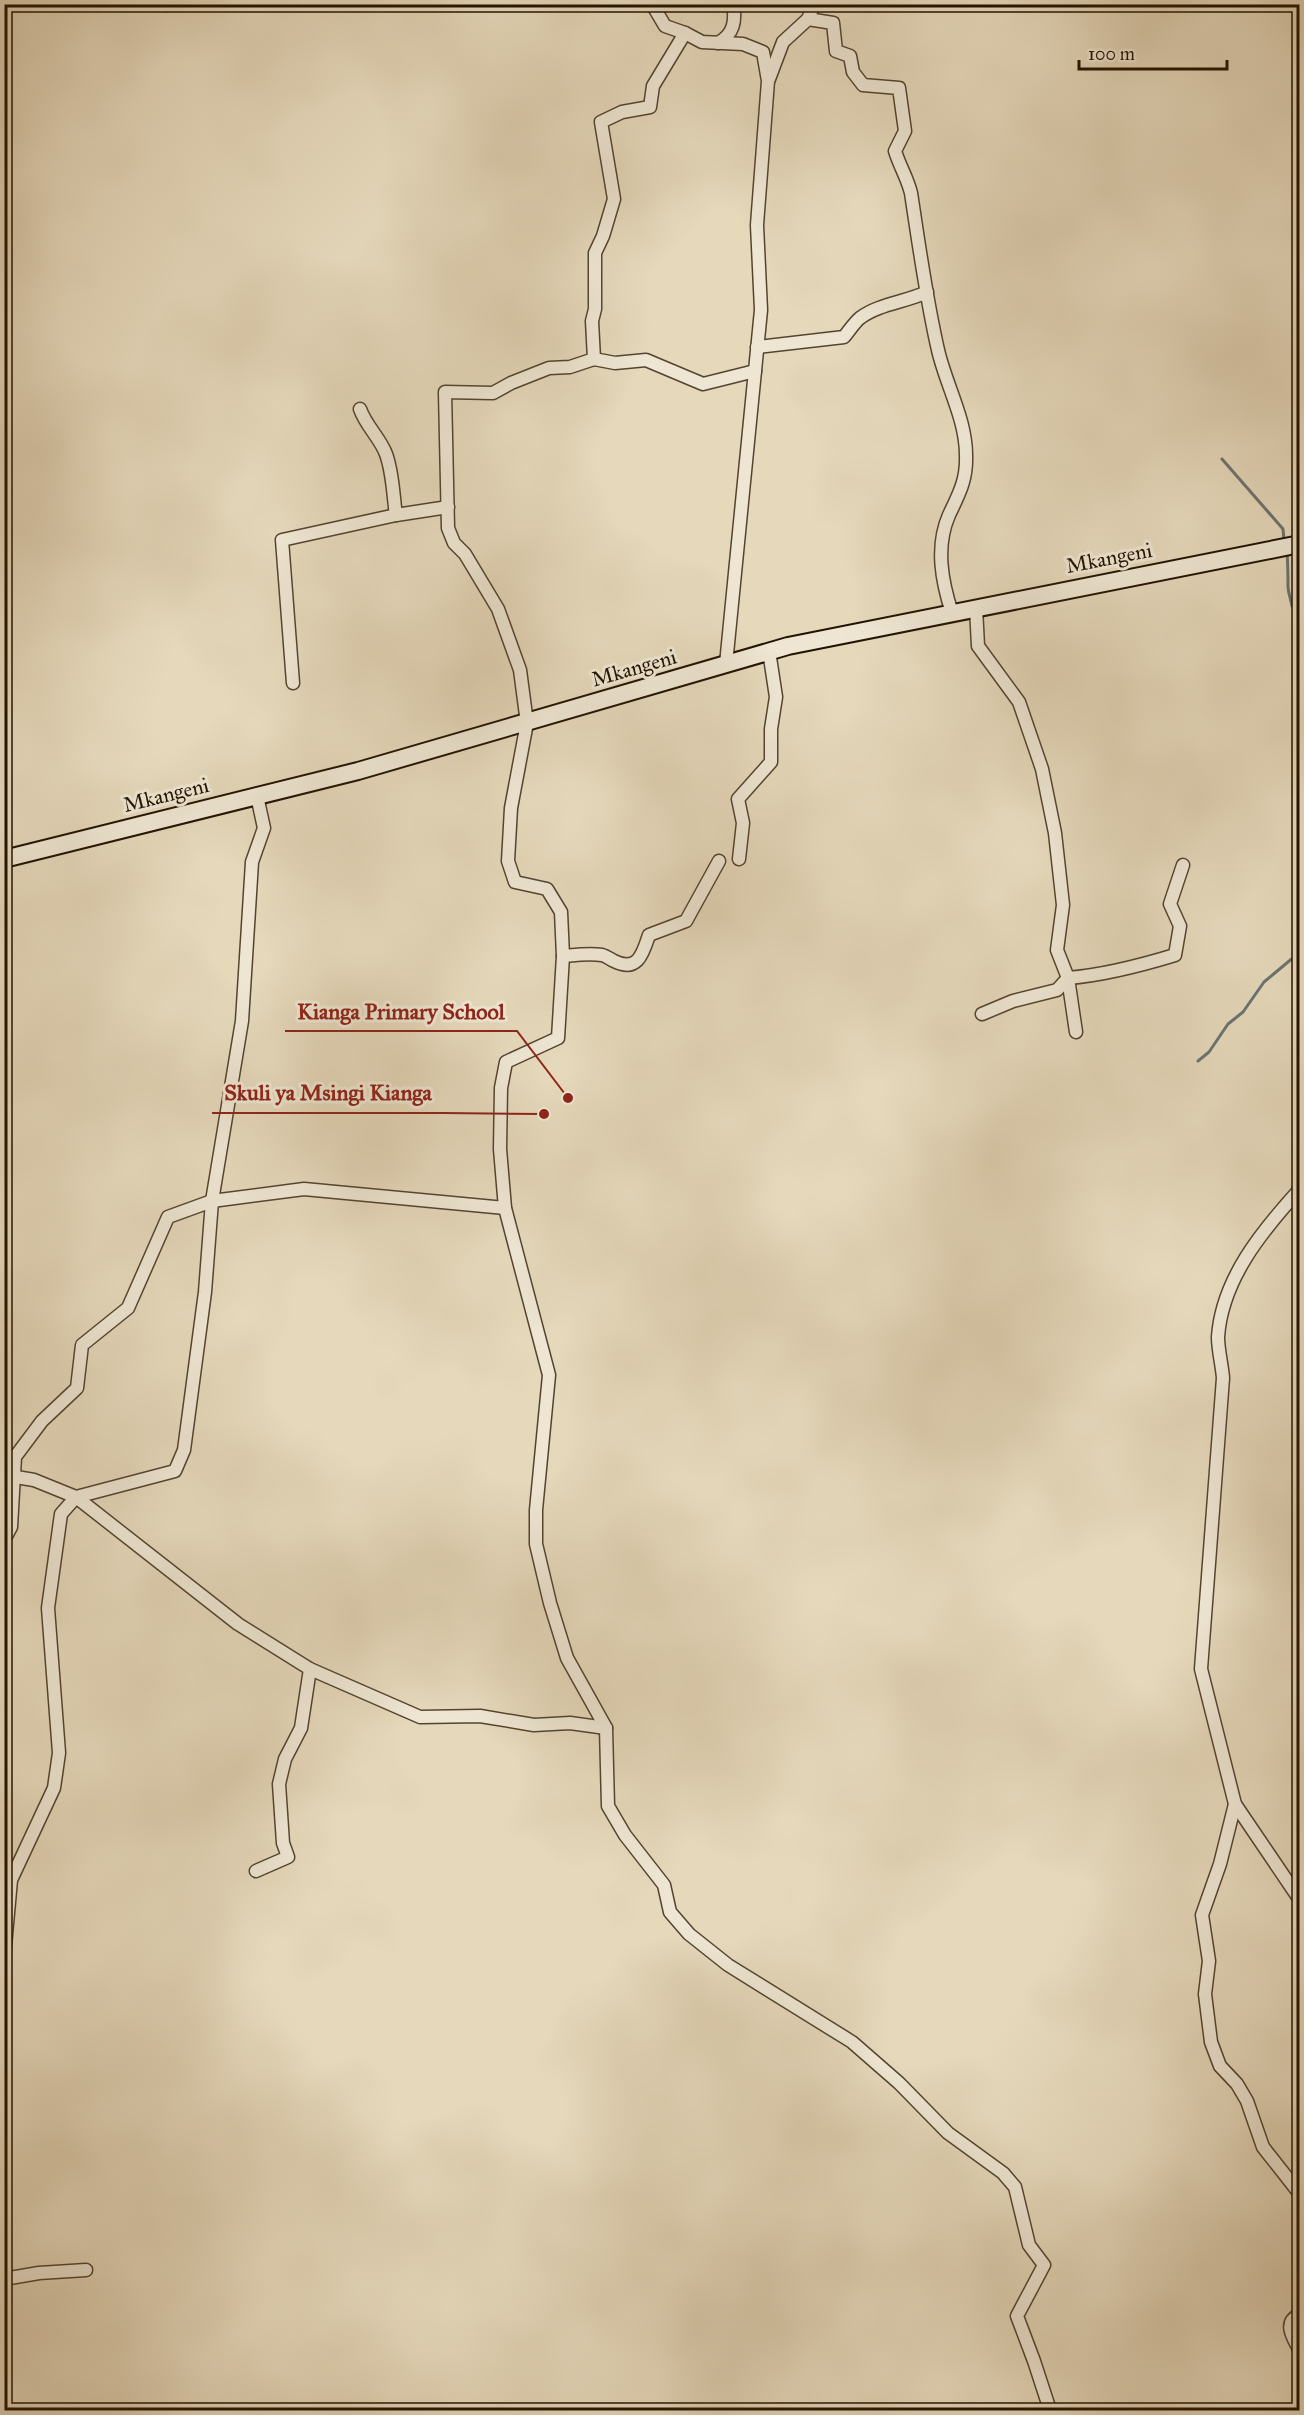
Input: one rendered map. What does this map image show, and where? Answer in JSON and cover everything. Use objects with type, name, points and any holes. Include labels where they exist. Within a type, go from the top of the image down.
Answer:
[{"type":"street","points":[[652,4],[665,26],[702,42],[743,44],[763,52],[768,81],[757,225],[761,310],[726,664]]},
{"type":"street","points":[[718,43],[726,39],[734,25],[733,4]]},
{"type":"street","points":[[768,81],[783,42],[808,19],[814,4]]},
{"type":"street","points":[[808,19],[833,23],[836,51],[850,56],[853,72],[863,85],[899,88],[905,131],[895,151],[901,171],[907,176],[911,193],[938,351],[960,422],[966,454],[964,481],[943,535],[941,562],[944,588],[951,613]]},
{"type":"street","points":[[594,359],[592,321],[595,309],[595,253],[603,236],[614,199],[601,122],[622,112],[650,107],[653,86],[685,33]]},
{"type":"street","points":[[757,347],[844,337],[860,318],[927,292]]},
{"type":"street","points":[[755,371],[703,384],[646,360],[615,363],[594,359],[570,367],[549,368],[493,393],[445,392],[448,528],[454,543],[465,554],[498,609],[520,670],[527,723],[511,808],[508,861],[515,882],[548,888],[561,912],[563,956],[558,1038],[506,1062],[501,1088],[500,1149],[505,1208],[549,1375],[536,1510],[536,1544],[550,1604],[567,1658],[606,1728],[608,1806],[625,1835],[664,1885],[670,1912],[688,1934],[728,1965],[852,2042],[899,2083],[948,2133],[1003,2173],[1015,2187],[1029,2245],[1044,2265],[1017,2316],[1050,2410]]},
{"type":"street","points":[[360,409],[365,423],[385,452],[394,491],[396,515]]},
{"type":"street","points":[[293,683],[282,540],[396,515],[447,507]]},
{"type":"street","name":"Mkangeni","points":[[4,859],[358,771],[769,651],[1291,545]]},
{"type":"street","points":[[976,608],[978,646],[1018,702],[1042,769],[1056,833],[1063,905],[1057,950],[1068,978],[1076,1032]]},
{"type":"street","points":[[739,859],[743,823],[738,799],[771,762],[771,729],[776,697],[769,651]]},
{"type":"street","points":[[4,1957],[11,1880],[54,1788],[59,1753],[48,1608],[62,1514],[76,1497],[175,1471],[184,1450],[205,1292],[212,1201],[242,1021],[252,862],[264,828],[258,796]]},
{"type":"street","points":[[563,956],[604,955],[626,965],[633,963],[641,957],[649,935],[686,921],[719,861]]},
{"type":"street","points":[[982,1014],[1013,1001],[1057,990],[1068,978],[1097,976],[1175,956],[1180,927],[1170,904],[1183,865]]},
{"type":"street","points":[[4,1540],[11,1527],[9,1475],[15,1457],[42,1421],[77,1388],[82,1345],[128,1308],[168,1217],[212,1201],[304,1189],[505,1208]]},
{"type":"street","points":[[1299,1189],[1248,1255],[1226,1293],[1218,1338],[1223,1378],[1200,1669],[1235,1804],[1299,1900]]},
{"type":"street","points":[[9,1475],[43,1483],[76,1497],[238,1624],[310,1669],[420,1717],[480,1716],[534,1725],[570,1722],[606,1728]]},
{"type":"street","points":[[256,1871],[288,1857],[283,1843],[279,1784],[285,1759],[301,1728],[310,1669]]},
{"type":"street","points":[[1235,1804],[1220,1864],[1202,1915],[1209,1960],[1205,1994],[1211,2042],[1220,2066],[1237,2085],[1247,2101],[1263,2147],[1299,2194]]},
{"type":"street","points":[[4,2279],[39,2273],[86,2270]]},
{"type":"street","points":[[1299,2314],[1290,2320],[1289,2326],[1299,2351]]},
{"type":"waterway","points":[[1222,459],[1283,529],[1284,541]]},
{"type":"waterway","points":[[1287,553],[1289,594],[1292,606],[1300,610]]},
{"type":"waterway","points":[[1198,1061],[1209,1052],[1228,1024],[1243,1012],[1264,982],[1300,952]]},
{"type":"place","name":"Kianga Primary School","points":[[568,1098]]},
{"type":"place","name":"Skuli ya Msingi Kianga","points":[[544,1114]]}]
